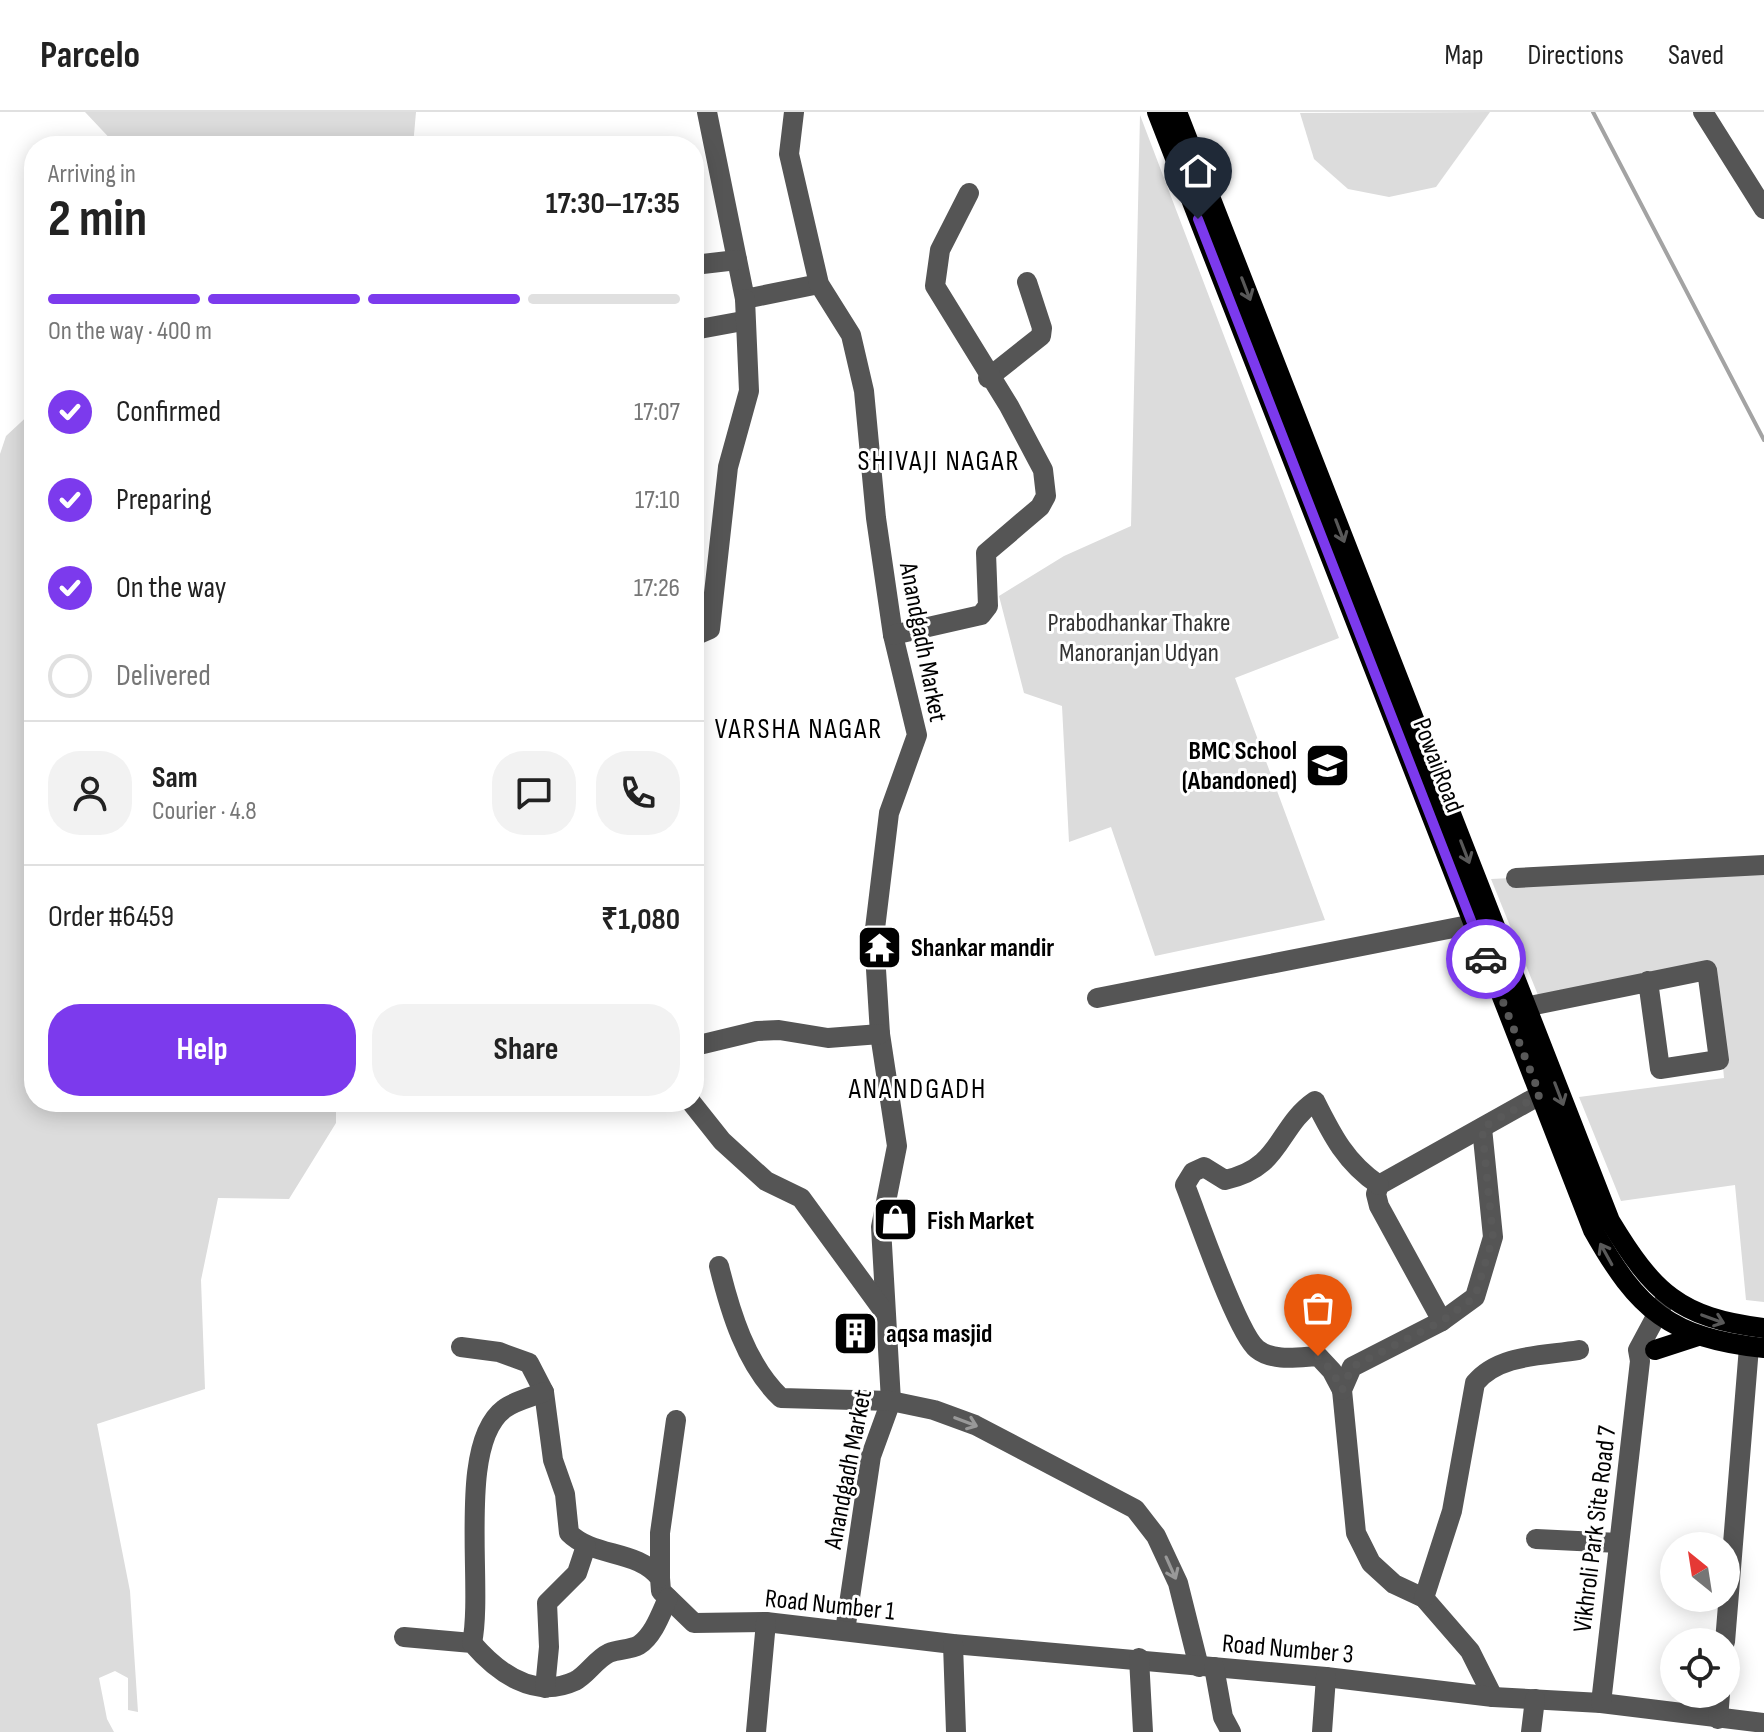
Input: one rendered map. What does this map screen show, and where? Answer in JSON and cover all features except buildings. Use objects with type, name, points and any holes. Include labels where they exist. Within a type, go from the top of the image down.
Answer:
[{"type":"main road","name":"Powai Road","points":[[1157,112],[1217,242],[1482,922],[1540,1095],[1593,1230],[1620,1278],[1668,1310],[1698,1336],[1756,1348]]},
{"type":"main road","name":"Powai Road","points":[[1177,112],[1217,242]]},
{"type":"main road","name":"Powai Road","points":[[1482,922],[1525,1007],[1610,1221],[1636,1264],[1668,1310],[1719,1323],[1764,1328]]},
{"type":"main road","points":[[1648,1356],[1698,1336]]},
{"type":"street","points":[[704,632],[710,629],[728,467],[749,391],[743,321],[745,299],[707,112]]},
{"type":"street","name":"Anandgadh Market","points":[[794,112],[789,154],[819,284],[851,335],[864,391],[876,518],[893,635],[917,735],[889,813],[874,937],[880,1034],[897,1146],[881,1227],[891,1401],[871,1456],[845,1631]]},
{"type":"street","points":[[1703,112],[1764,209]]},
{"type":"street","points":[[893,635],[981,615],[988,606],[986,553],[1040,507],[1046,496],[1043,470],[1009,406],[988,378],[935,286],[940,250],[969,193]]},
{"type":"street","points":[[704,264],[737,260]]},
{"type":"street","points":[[988,378],[1041,336],[1042,328],[1027,282]]},
{"type":"street","points":[[745,299],[819,284]]},
{"type":"street","points":[[704,328],[743,321]]},
{"type":"street","points":[[1516,878],[1764,865]]},
{"type":"street","points":[[1097,998],[1482,922]]},
{"type":"street","points":[[1525,1007],[1648,981],[1708,971],[1719,1060],[1660,1069],[1648,981]]},
{"type":"street","points":[[704,1044],[757,1031],[779,1030],[828,1038],[880,1034]]},
{"type":"street","points":[[1442,1321],[1379,1206],[1376,1194],[1379,1185],[1540,1095]]},
{"type":"street","points":[[1379,1185],[1355,1169],[1335,1141],[1315,1101],[1303,1108],[1277,1149],[1247,1176],[1225,1180],[1204,1167],[1193,1172],[1185,1185],[1234,1309],[1257,1349],[1279,1358],[1318,1356],[1332,1371],[1342,1390],[1351,1508],[1356,1533],[1371,1563],[1394,1584],[1424,1598],[1470,1651],[1493,1697]]},
{"type":"street","points":[[699,1112],[722,1141],[766,1181],[801,1198],[885,1313]]},
{"type":"street","points":[[1342,1390],[1352,1367],[1442,1321],[1475,1297],[1493,1237],[1482,1128]]},
{"type":"street","name":"Road Number 3","points":[[719,1266],[729,1307],[749,1351],[767,1385],[781,1398],[891,1401],[934,1410],[975,1425],[1135,1509],[1156,1536],[1178,1583],[1206,1667],[1326,1677],[1493,1697],[1601,1703],[1764,1723]]},
{"type":"street","name":"Vikhroli Park Site Road 7","points":[[1601,1703],[1619,1543],[1648,1356],[1668,1310]]},
{"type":"street","points":[[461,1347],[499,1352],[529,1363],[544,1392],[553,1460],[565,1494],[569,1533],[586,1546],[643,1563],[660,1578]]},
{"type":"street","points":[[1726,1628],[1756,1348]]},
{"type":"street","points":[[1424,1598],[1452,1511],[1475,1383],[1487,1368],[1505,1362],[1579,1350]]},
{"type":"street","points":[[472,1643],[477,1617],[474,1479],[481,1453],[489,1427],[503,1409],[544,1392]]},
{"type":"street","points":[[660,1578],[660,1533],[676,1420]]},
{"type":"street","points":[[1536,1539],[1619,1543]]},
{"type":"street","points":[[545,1688],[549,1647],[547,1603],[577,1573],[586,1546]]},
{"type":"street","name":"Road Number 1","points":[[660,1578],[661,1591],[694,1623],[766,1622],[953,1644],[1139,1658],[1206,1667]]},
{"type":"street","points":[[404,1637],[472,1643],[490,1665],[511,1679],[545,1688],[575,1681],[607,1654],[639,1644],[655,1627],[668,1598]]},
{"type":"street","points":[[756,1732],[766,1622]]},
{"type":"street","points":[[953,1644],[956,1732]]},
{"type":"street","points":[[1139,1658],[1143,1732]]},
{"type":"street","points":[[1206,1667],[1231,1732]]},
{"type":"street","points":[[1322,1732],[1326,1677]]},
{"type":"street","points":[[1531,1732],[1535,1699]]},
{"type":"street","points":[[1718,1719],[1719,1708]]},
{"type":"green space","points":[[85,112],[416,112],[414,136],[108,136]]},
{"type":"green space","points":[[1490,112],[1436,187],[1389,197],[1348,189],[1314,159],[1300,113]]},
{"type":"green space","name":"Prabodhankar Thakre Manoranjan Udyan","points":[[1140,115],[1339,638],[1235,678],[1325,920],[1155,956],[1111,827],[1069,842],[1062,706],[1024,693],[999,596],[1064,556],[1131,526]]},
{"type":"green space","points":[[24,419],[24,1112],[336,1112],[336,1123],[289,1199],[218,1198],[201,1280],[205,1389],[97,1424],[130,1591],[138,1712],[128,1710],[128,1678],[115,1671],[99,1678],[107,1719],[114,1732],[0,1732],[0,454],[6,436]]},
{"type":"green space","points":[[1764,865],[1764,1302],[1746,1300],[1735,1185],[1621,1201],[1579,1097],[1724,1078],[1715,974],[1540,1000],[1491,879]]},
{"type":"waterway","points":[[1593,112],[1764,440]]},
{"type":"way so far","points":[[1318,1356],[1332,1371],[1342,1390],[1345,1375],[1352,1367],[1442,1321],[1475,1297],[1493,1237],[1482,1128],[1540,1095],[1486,959]]},
{"type":"place","name":"BMC School (Abandoned)","points":[[1328,765]]},
{"type":"place","name":"Shankar mandir","points":[[880,947]]},
{"type":"place","name":"Fish Market","points":[[896,1220]]},
{"type":"place","name":"aqsa masjid","points":[[855,1333]]},
{"type":"district","name":"SHIVAJI NAGAR","points":[[939,460]]},
{"type":"district","name":"VARSHA NAGAR","points":[[799,728]]},
{"type":"district","name":"ANANDGADH","points":[[918,1088]]},
{"type":"route","points":[[1198,219],[1486,959]]}]
